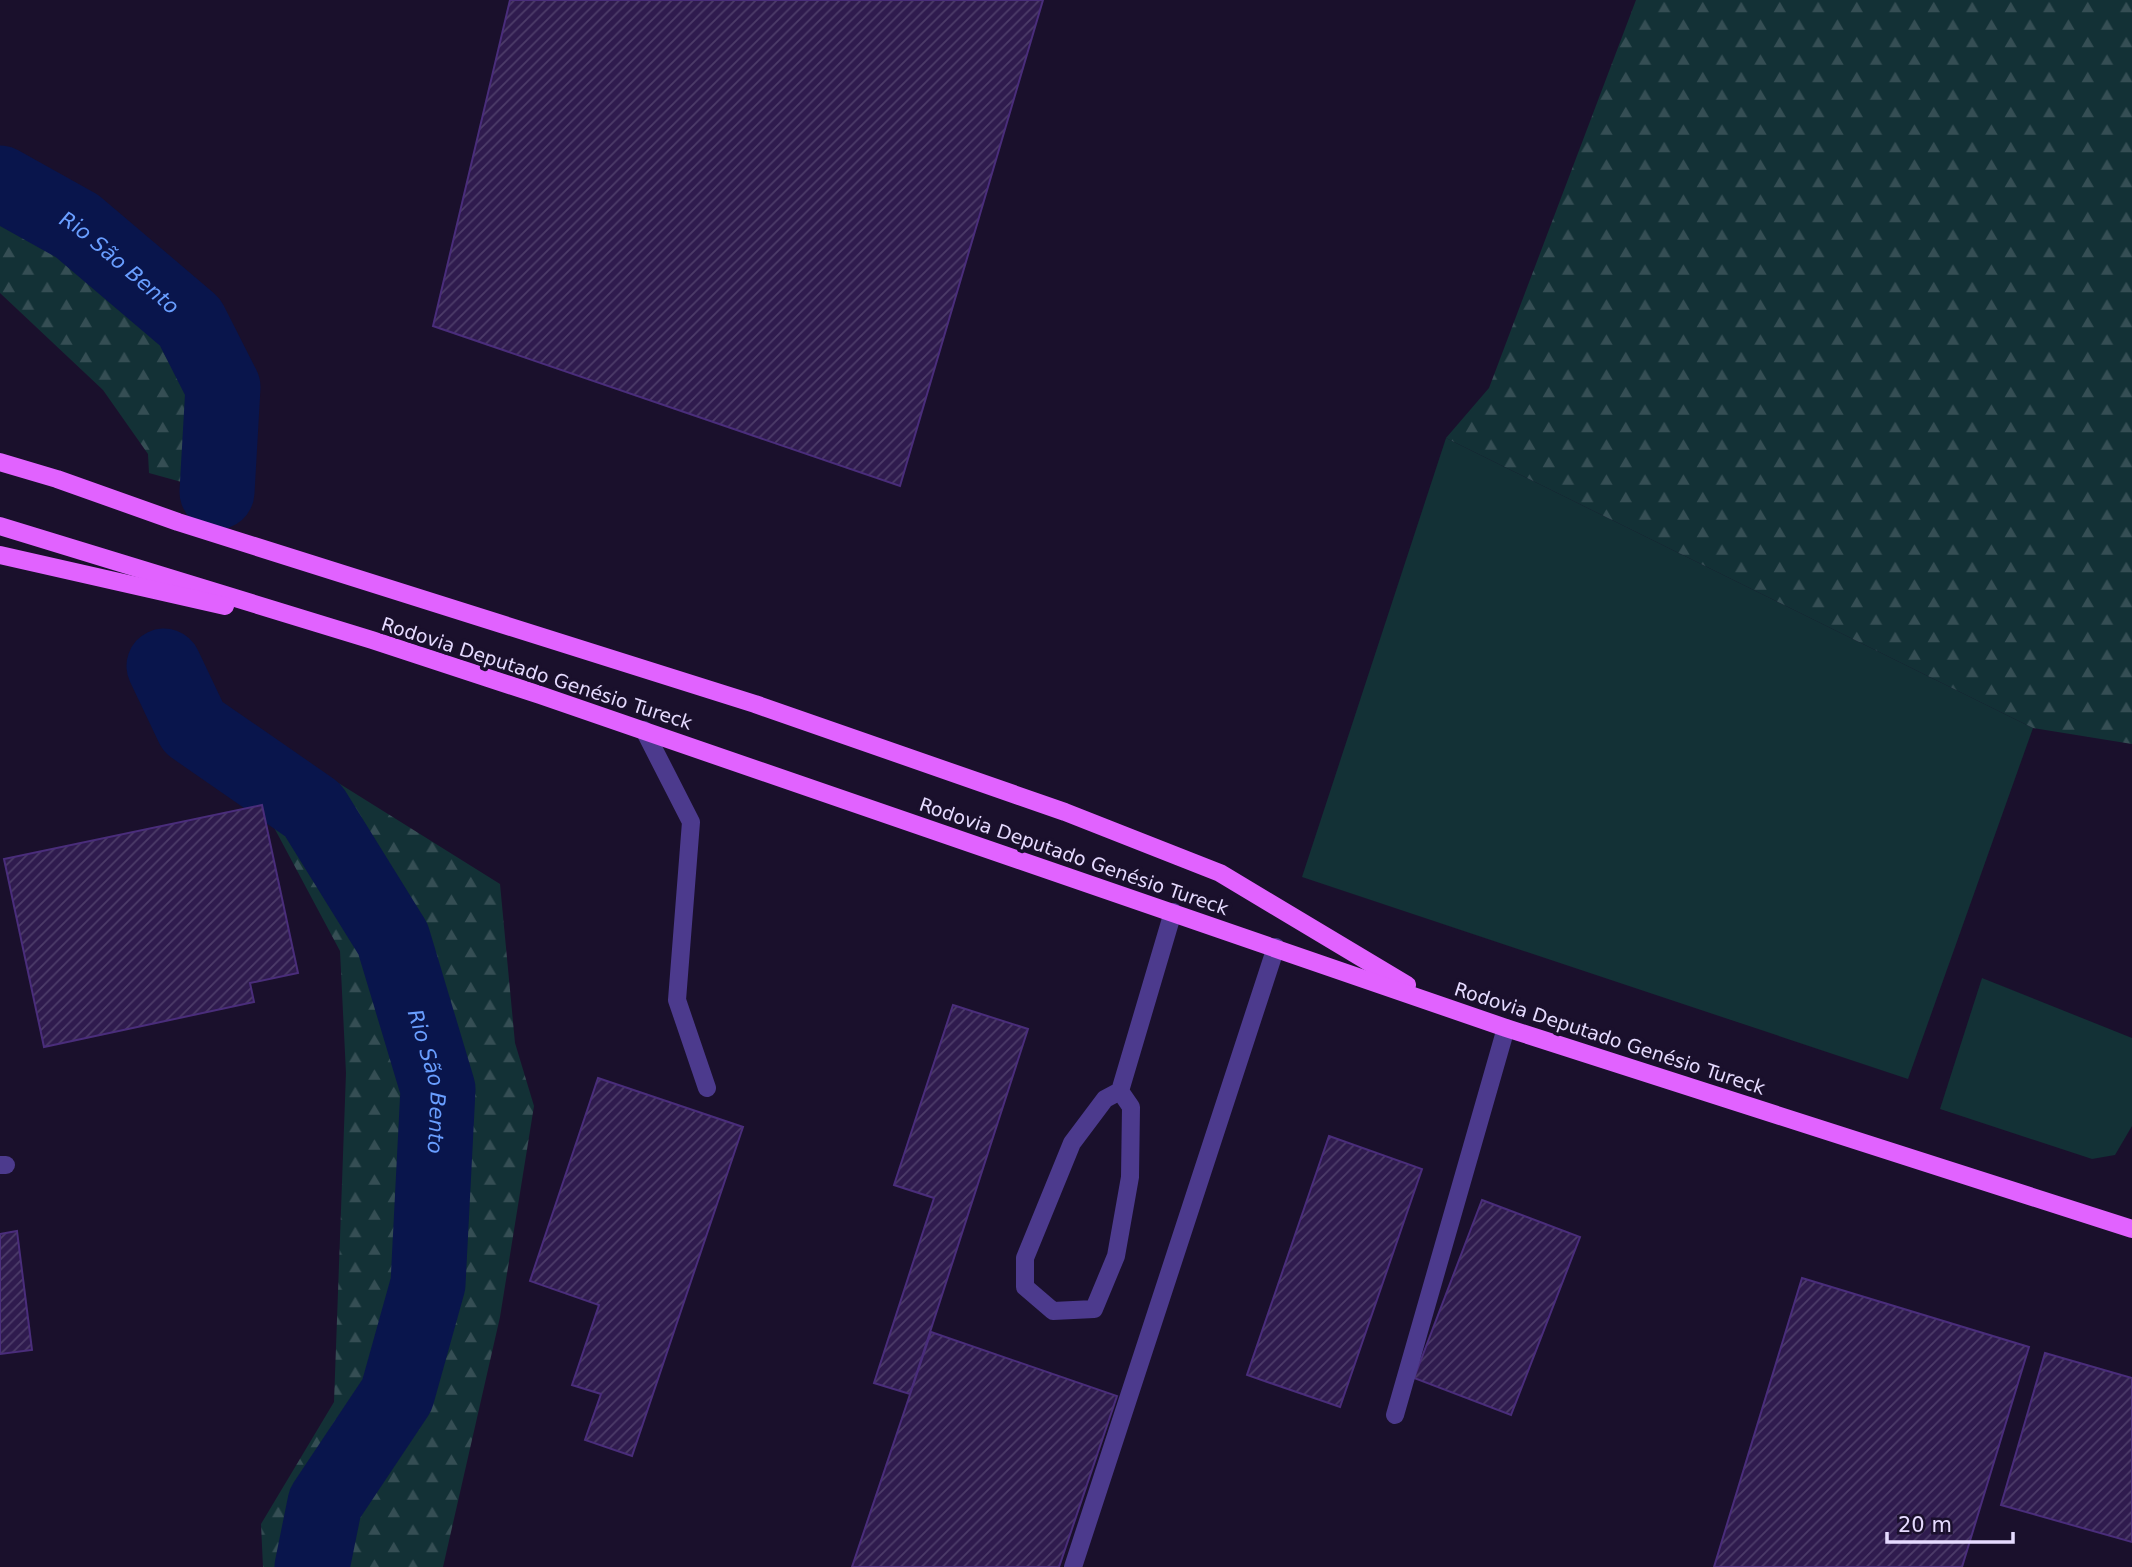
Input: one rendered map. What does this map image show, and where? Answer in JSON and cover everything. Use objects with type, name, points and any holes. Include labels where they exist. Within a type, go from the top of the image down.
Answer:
[{"type":"main road","points":[[0,463],[755,705],[1065,811],[1220,873],[1440,1004]]},
{"type":"main road","name":"Rodovia Deputado Genésio Tureck","points":[[0,526],[372,640],[644,730],[1506,1028],[2132,1229]]},
{"type":"main road","points":[[0,555],[372,640]]},
{"type":"lane","points":[[644,730],[691,822],[677,1000],[707,1088]]},
{"type":"lane","points":[[1120,1091],[1131,1107],[1130,1177],[1116,1256],[1094,1309],[1053,1311],[1026,1287],[1025,1258],[1072,1143],[1105,1099],[1120,1091],[1173,912]]},
{"type":"lane","points":[[1073,1567],[1276,947]]},
{"type":"lane","points":[[1395,1415],[1506,1028]]},
{"type":"green space","points":[[1636,0],[2132,0],[2132,744],[2033,728],[1446,438],[1489,388]]},
{"type":"green space","points":[[0,193],[173,329],[203,396],[196,486],[149,473],[148,454],[103,390],[0,293]]},
{"type":"green space","points":[[1446,438],[2033,728],[1908,1079],[1302,877]]},
{"type":"green space","points":[[132,654],[500,884],[515,1043],[534,1106],[500,1317],[443,1567],[263,1567],[261,1524],[334,1402],[346,1073],[340,951],[262,805],[191,762]]},
{"type":"green space","points":[[1982,978],[2132,1038],[2132,1126],[2115,1155],[2092,1159],[1940,1109]]},
{"type":"building","points":[[510,0],[1043,0],[900,486],[433,326]]},
{"type":"building","points":[[262,805],[298,973],[250,983],[254,1002],[44,1047],[4,859]]},
{"type":"building","points":[[953,1005],[1028,1029],[910,1394],[874,1383],[934,1198],[894,1185]]},
{"type":"building","points":[[598,1078],[743,1127],[632,1456],[585,1440],[601,1394],[572,1385],[599,1305],[530,1281]]},
{"type":"building","points":[[1329,1136],[1422,1169],[1340,1407],[1247,1375]]},
{"type":"building","points":[[1482,1200],[1580,1237],[1511,1415],[1414,1378]]},
{"type":"building","points":[[17,1231],[32,1350],[0,1354],[0,1234]]},
{"type":"building","points":[[1802,1278],[2029,1347],[1962,1567],[1714,1567]]},
{"type":"building","points":[[931,1332],[1117,1396],[1059,1567],[852,1567]]},
{"type":"building","points":[[2045,1353],[2132,1378],[2132,1542],[2001,1505]]},
{"type":"waterway","name":"Rio São Bento","points":[[0,183],[77,226],[190,322],[223,387],[217,492]]},
{"type":"waterway","name":"Rio São Bento","points":[[164,666],[193,727],[313,810],[393,939],[438,1089],[428,1284],[397,1395],[325,1503],[312,1567]]}]
